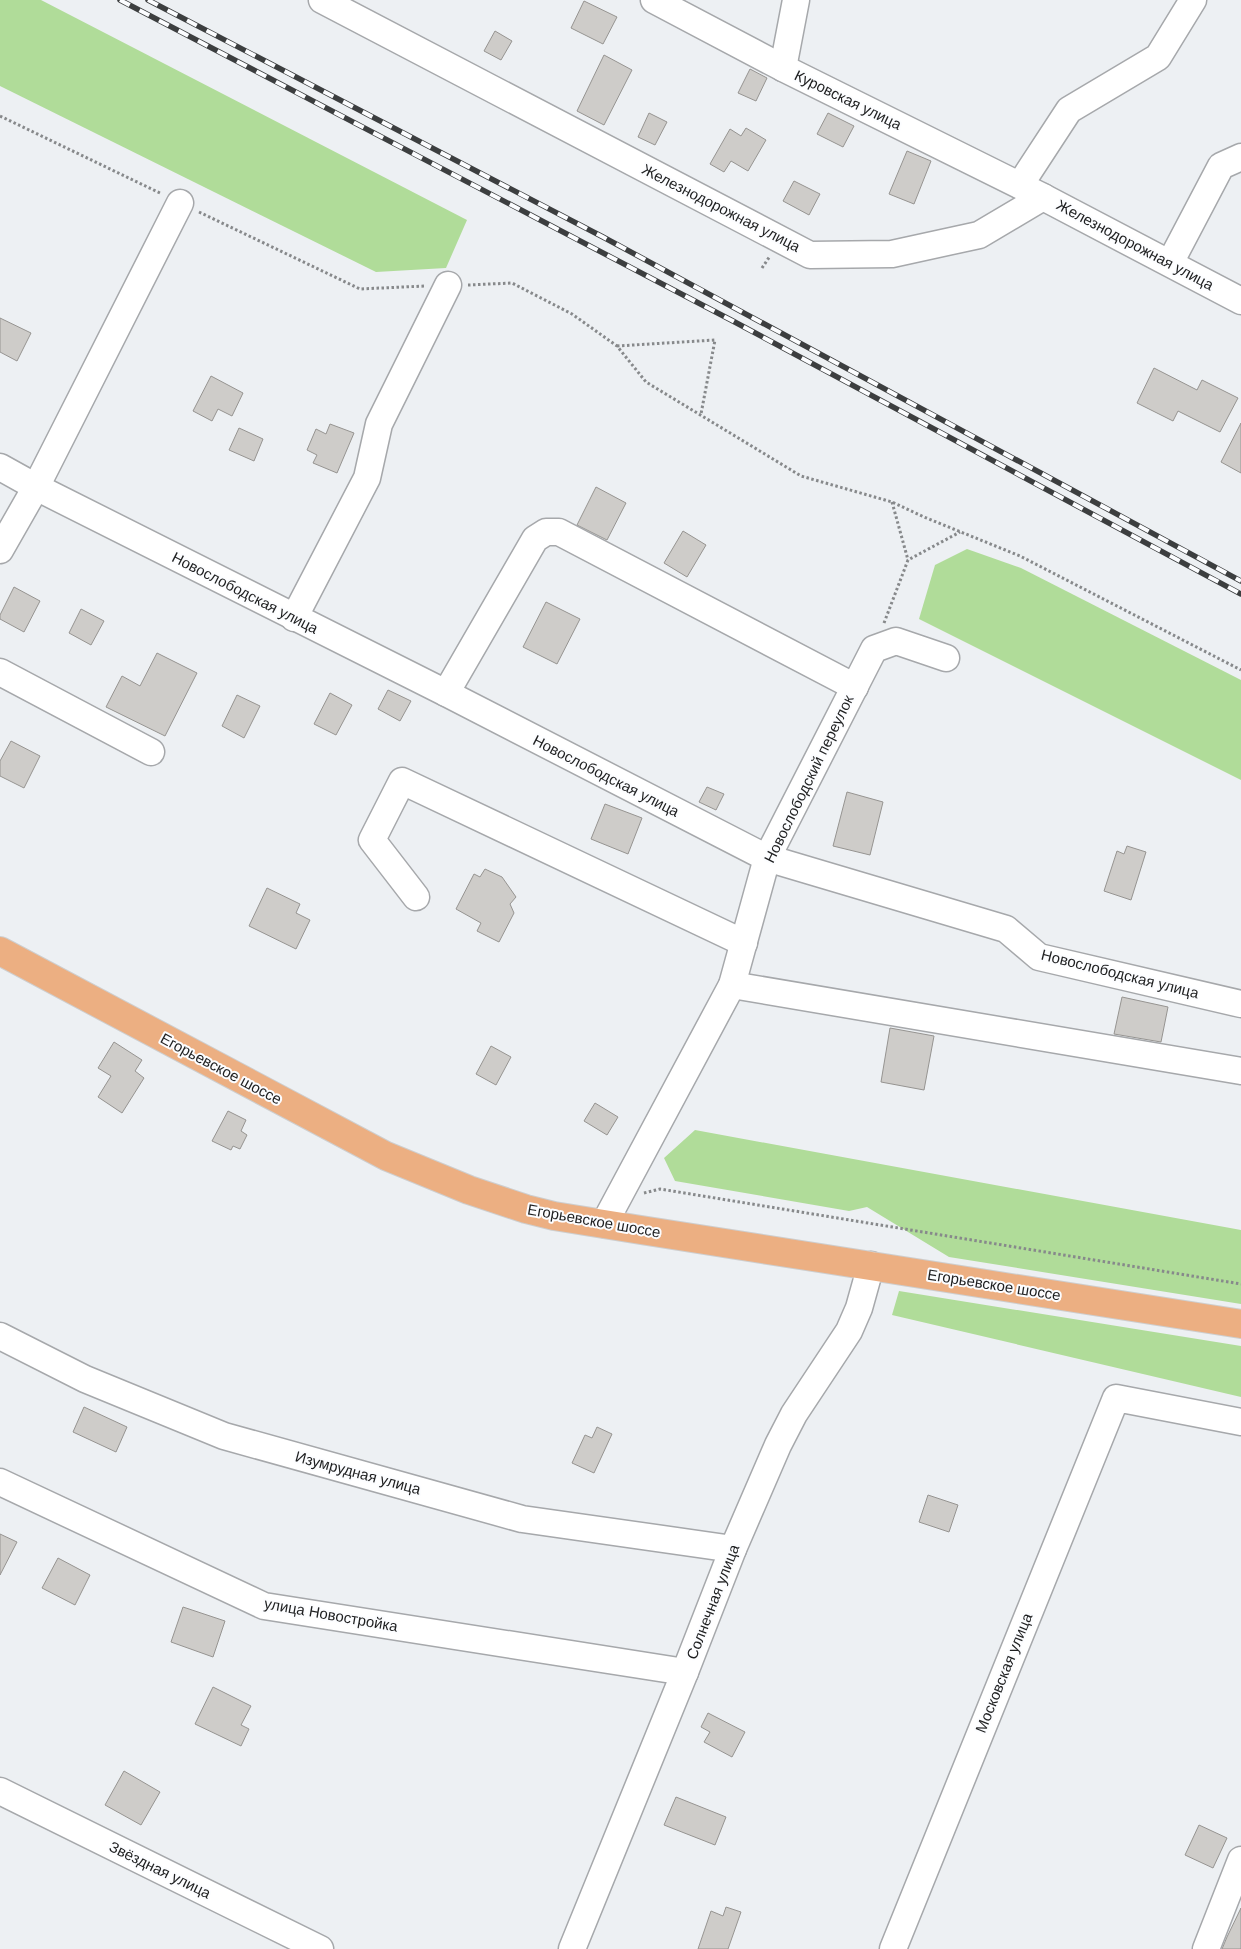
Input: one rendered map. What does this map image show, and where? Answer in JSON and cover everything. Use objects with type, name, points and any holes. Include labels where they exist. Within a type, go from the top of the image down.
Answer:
[{"type":"main road","name":"Егорьевское шоссе","points":[[0,951],[386,1156],[500,1201],[554,1216],[1241,1324]]},
{"type":"street","name":"Железнодорожная улица","points":[[322,0],[810,255],[892,254],[979,235],[1043,197],[1241,301]]},
{"type":"street","name":"Куровская улица","points":[[654,0],[783,68],[1043,197]]},
{"type":"street","points":[[783,68],[796,0]]},
{"type":"street","points":[[1020,185],[1069,110],[1158,57],[1193,0]]},
{"type":"street","points":[[1170,263],[1221,166],[1241,158]]},
{"type":"street","points":[[0,550],[36,487],[180,203]]},
{"type":"street","points":[[294,618],[367,478],[379,424],[444,286]]},
{"type":"street","name":"Новослободская улица","points":[[0,467],[767,858],[1006,929],[1039,957],[1241,1004]]},
{"type":"street","points":[[446,693],[535,538],[546,532],[559,532],[855,687]]},
{"type":"street","points":[[874,649],[896,641],[946,658]]},
{"type":"street","name":"Новослободский переулок","points":[[604,1224],[732,985],[767,858],[874,649]]},
{"type":"street","points":[[0,672],[151,752]]},
{"type":"street","points":[[416,897],[372,840],[402,781],[744,944]]},
{"type":"street","points":[[732,985],[1241,1071]]},
{"type":"street","name":"Солнечная улица","points":[[572,1949],[734,1549],[785,1429],[849,1331],[860,1308],[871,1266]]},
{"type":"street","name":"Изумрудная улица","points":[[0,1336],[85,1379],[224,1436],[522,1519],[734,1549]]},
{"type":"street","name":"Московская улица","points":[[893,1949],[1116,1398],[1241,1422]]},
{"type":"street","name":"улица Новостройка","points":[[0,1482],[264,1606],[685,1672]]},
{"type":"street","name":"Звёздная улица","points":[[0,1791],[320,1949]]},
{"type":"street","points":[[1206,1949],[1241,1860]]},
{"type":"path","points":[[0,116],[360,289],[512,283],[572,314],[617,346],[646,382],[801,476],[892,502],[1020,556],[1241,670]]},
{"type":"path","points":[[617,346],[715,340],[701,414]]},
{"type":"path","points":[[874,649],[908,560],[892,502]]},
{"type":"path","points":[[908,560],[960,532]]},
{"type":"path","points":[[616,1200],[660,1190],[1241,1284]]},
{"type":"green space","points":[[0,0],[41,0],[467,220],[446,268],[376,272],[0,86]]},
{"type":"green space","points":[[967,549],[1021,568],[1241,680],[1241,780],[919,619],[935,565]]},
{"type":"green space","points":[[695,1130],[1241,1230],[1241,1304],[949,1257],[867,1207],[849,1211],[675,1181],[664,1158]]},
{"type":"green space","points":[[899,1291],[1241,1346],[1241,1397],[892,1315]]},
{"type":"building","points":[[584,1],[617,17],[603,44],[571,28]]},
{"type":"building","points":[[495,31],[512,41],[501,60],[484,51]]},
{"type":"building","points":[[604,55],[632,70],[604,125],[577,111]]},
{"type":"building","points":[[750,69],[767,78],[756,101],[738,93]]},
{"type":"building","points":[[649,113],[667,122],[655,145],[638,137]]},
{"type":"building","points":[[828,113],[854,126],[843,147],[817,134]]},
{"type":"building","points":[[746,128],[766,140],[748,171],[731,161],[724,172],[710,164],[730,129],[741,136]]},
{"type":"building","points":[[907,151],[931,161],[914,204],[889,194]]},
{"type":"building","points":[[794,181],[820,194],[809,215],[783,201]]},
{"type":"building","points":[[0,318],[31,333],[17,361],[0,352]]},
{"type":"building","points":[[1154,368],[1197,390],[1202,380],[1238,398],[1220,432],[1178,411],[1173,421],[1137,403]]},
{"type":"building","points":[[211,376],[243,393],[232,416],[218,409],[212,421],[193,411]]},
{"type":"building","points":[[1241,423],[1241,473],[1221,462]]},
{"type":"building","points":[[330,424],[354,433],[337,473],[313,463],[317,455],[307,450],[316,429],[326,434]]},
{"type":"building","points":[[239,428],[263,439],[254,461],[229,450]]},
{"type":"building","points":[[596,487],[626,503],[607,540],[577,525]]},
{"type":"building","points":[[683,531],[706,545],[687,577],[664,563]]},
{"type":"building","points":[[14,587],[40,601],[24,632],[0,619],[0,615]]},
{"type":"building","points":[[546,602],[580,619],[557,664],[523,647]]},
{"type":"building","points":[[81,609],[104,621],[91,645],[69,633]]},
{"type":"building","points":[[157,653],[197,673],[165,736],[106,707],[122,676],[140,686]]},
{"type":"building","points":[[388,690],[411,701],[400,721],[378,709]]},
{"type":"building","points":[[330,693],[352,705],[336,735],[314,724]]},
{"type":"building","points":[[237,695],[260,706],[244,738],[222,726]]},
{"type":"building","points":[[11,741],[40,756],[24,788],[0,776],[0,761]]},
{"type":"building","points":[[707,787],[724,794],[716,810],[699,802]]},
{"type":"building","points":[[847,792],[883,802],[870,855],[833,846]]},
{"type":"building","points":[[605,804],[642,818],[628,854],[591,839]]},
{"type":"building","points":[[1127,846],[1146,852],[1131,900],[1104,891],[1117,851],[1124,854]]},
{"type":"building","points":[[485,869],[502,877],[516,897],[510,904],[514,913],[499,942],[477,931],[481,923],[456,909],[474,874],[480,877]]},
{"type":"building","points":[[267,888],[300,904],[296,913],[310,920],[296,949],[249,926]]},
{"type":"building","points":[[1122,997],[1168,1007],[1161,1042],[1114,1034]]},
{"type":"building","points":[[890,1028],[934,1036],[924,1090],[881,1082]]},
{"type":"building","points":[[114,1042],[142,1060],[135,1071],[144,1078],[122,1113],[98,1097],[111,1076],[98,1068]]},
{"type":"building","points":[[491,1046],[511,1057],[496,1085],[476,1074]]},
{"type":"building","points":[[595,1103],[618,1117],[607,1135],[584,1121]]},
{"type":"building","points":[[228,1111],[246,1120],[241,1131],[247,1135],[240,1149],[233,1146],[231,1150],[212,1141]]},
{"type":"building","points":[[84,1407],[127,1427],[116,1452],[73,1432]]},
{"type":"building","points":[[597,1427],[612,1434],[594,1473],[572,1463],[585,1435],[592,1438]]},
{"type":"building","points":[[928,1495],[958,1505],[949,1532],[919,1522]]},
{"type":"building","points":[[0,1534],[17,1542],[0,1575]]},
{"type":"building","points":[[58,1558],[90,1575],[75,1605],[42,1588]]},
{"type":"building","points":[[183,1607],[225,1621],[213,1657],[171,1642]]},
{"type":"building","points":[[213,1687],[251,1706],[241,1725],[249,1729],[241,1746],[195,1724]]},
{"type":"building","points":[[708,1713],[745,1732],[732,1757],[704,1742],[710,1732],[701,1727]]},
{"type":"building","points":[[124,1771],[160,1792],[141,1825],[105,1805]]},
{"type":"building","points":[[676,1797],[726,1817],[715,1845],[664,1825]]},
{"type":"building","points":[[1199,1825],[1227,1838],[1213,1868],[1185,1855]]},
{"type":"building","points":[[726,1907],[741,1912],[728,1949],[698,1949],[711,1911],[723,1916]]},
{"type":"building","points":[[1241,1908],[1241,1949],[1222,1949],[1227,1937]]},
{"type":"railway","points":[[120,0],[731,320],[1241,594]]},
{"type":"railway","points":[[148,0],[603,237],[1241,581]]}]
